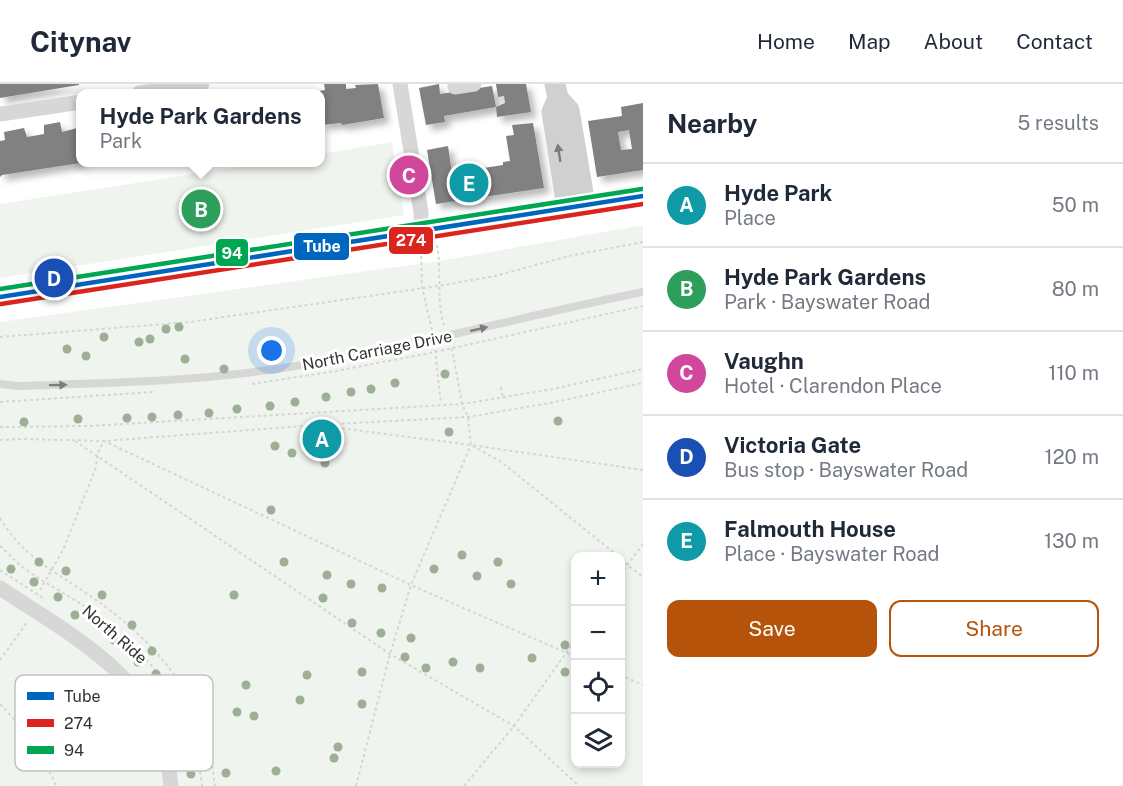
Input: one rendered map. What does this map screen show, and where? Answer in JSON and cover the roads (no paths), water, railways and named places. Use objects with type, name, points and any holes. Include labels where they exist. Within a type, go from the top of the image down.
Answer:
[{"type":"main road","points":[[0,297],[429,236],[576,206],[643,196]]},
{"type":"street","points":[[167,89],[202,84]]},
{"type":"street","points":[[400,84],[421,212],[429,236]]},
{"type":"street","points":[[455,84],[455,87],[474,84]]},
{"type":"street","points":[[556,91],[552,112],[576,206]]},
{"type":"street","points":[[0,114],[76,103]]},
{"type":"street","points":[[0,588],[105,661],[120,675]]},
{"type":"street","points":[[169,771],[171,786]]},
{"type":"lane","name":"North Carriage Drive","points":[[0,384],[19,386],[174,381],[271,370],[433,340],[643,292]]},
{"type":"place","name":"Vaughn","points":[[409,175]]},
{"type":"place","name":"Falmouth House","points":[[469,183]]},
{"type":"place","name":"Hyde Park Gardens","points":[[201,209]]},
{"type":"place","name":"Victoria Gate","points":[[54,278]]},
{"type":"place","name":"Hyde Park","points":[[322,439]]}]
